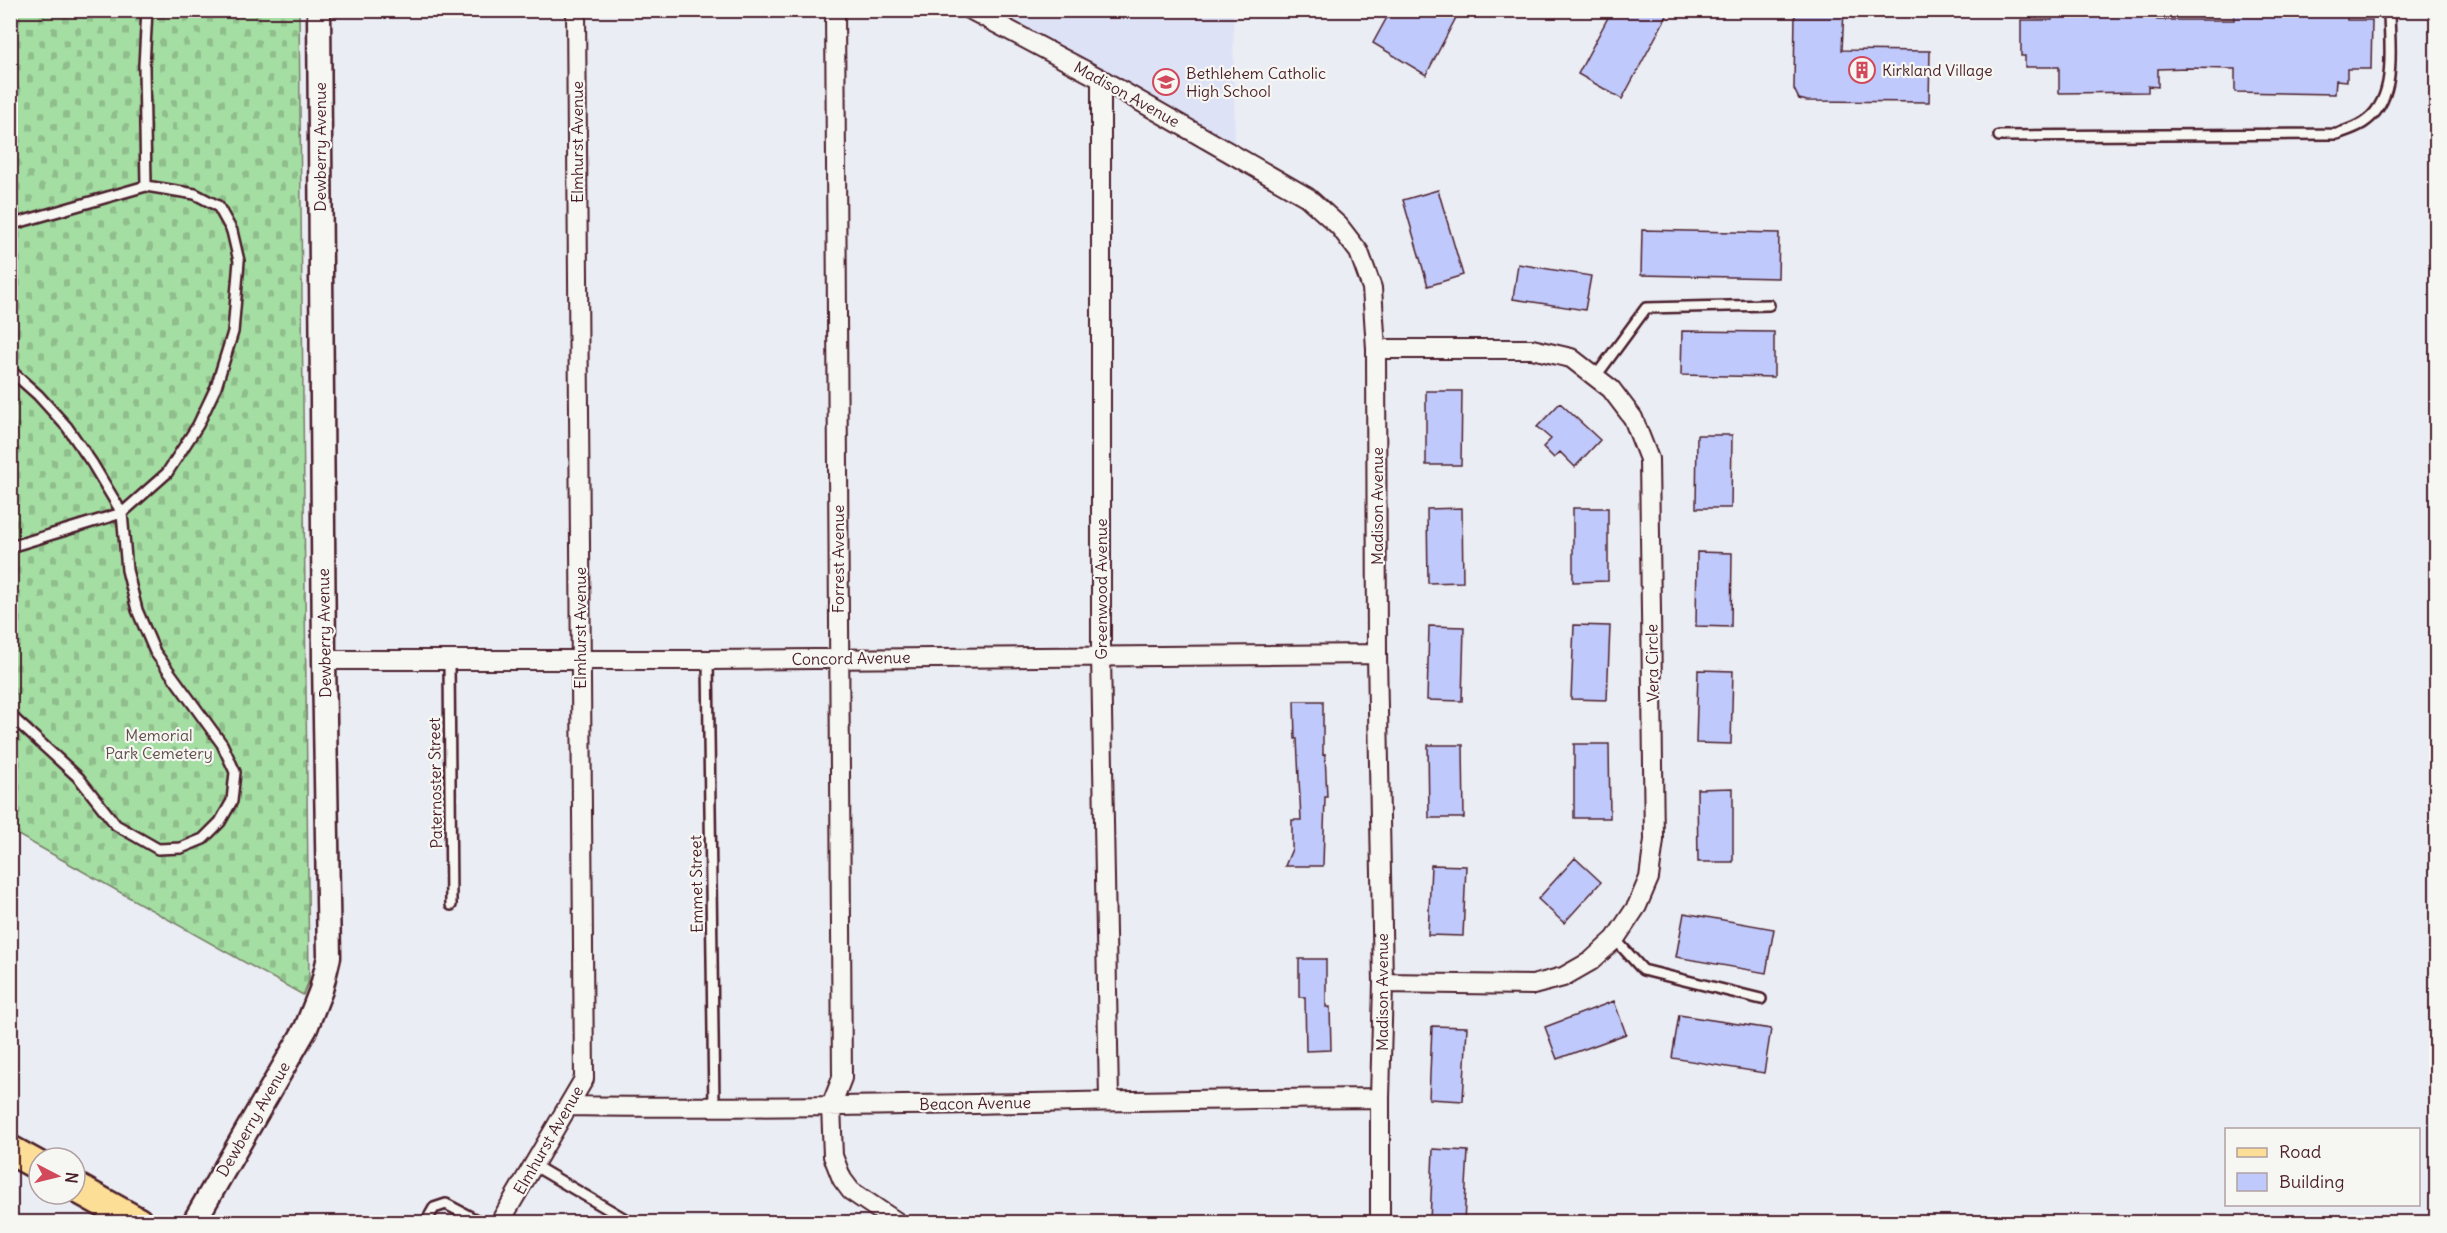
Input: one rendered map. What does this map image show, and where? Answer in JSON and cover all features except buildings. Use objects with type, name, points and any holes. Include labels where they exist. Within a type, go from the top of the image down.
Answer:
[{"type":"main road","points":[[10,1150],[27,1159]]},
{"type":"main road","points":[[87,1194],[138,1222]]},
{"type":"street","name":"Dewberry Avenue","points":[[194,1222],[306,1028],[321,990],[329,957],[324,660],[319,10]]},
{"type":"street","name":"Elmhurst Avenue","points":[[500,1222],[570,1106],[584,1078],[576,10]]},
{"type":"street","name":"Forrest Avenue","points":[[831,1106],[842,1078],[835,10]]},
{"type":"street","name":"Madison Avenue","points":[[971,10],[1101,79],[1307,197],[1339,226],[1359,252],[1372,288],[1376,349],[1377,654],[1383,982],[1380,1222]]},
{"type":"street","name":"Greenwood Avenue","points":[[1101,79],[1101,655],[1109,1100]]},
{"type":"street","name":"Vera Circle","points":[[1376,349],[1532,349],[1571,358],[1611,389],[1633,418],[1649,459],[1654,840],[1649,878],[1637,906],[1615,939],[1591,961],[1563,977],[1533,985],[1383,982]]},
{"type":"street","name":"Concord Avenue","points":[[324,660],[708,660],[1377,654]]},
{"type":"street","name":"Beacon Avenue","points":[[570,1106],[831,1106],[1109,1100],[1380,1098]]},
{"type":"street","points":[[831,1106],[833,1156],[842,1179],[851,1191],[897,1222]]},
{"type":"lane","points":[[146,186],[144,66],[147,10]]},
{"type":"lane","points":[[1999,136],[2337,134],[2362,123],[2377,111],[2385,96],[2388,84],[2389,10]]},
{"type":"lane","points":[[10,225],[146,186],[195,194],[218,206],[232,231],[239,261],[233,332],[216,387],[198,425],[167,473],[122,513],[10,547]]},
{"type":"lane","points":[[1596,376],[1646,308],[1769,305]]},
{"type":"lane","points":[[10,370],[38,395],[67,427],[122,513],[127,570],[137,610],[155,652],[222,744],[235,772],[232,801],[220,822],[203,839],[181,848],[158,849],[116,825],[79,778],[10,715]]},
{"type":"lane","name":"Emmet Street","points":[[708,660],[714,1107]]},
{"type":"lane","name":"Paternoster Street","points":[[449,661],[451,905]]},
{"type":"lane","points":[[1615,939],[1643,970],[1761,999]]},
{"type":"lane","points":[[535,1166],[630,1222]]},
{"type":"lane","points":[[426,1222],[434,1208],[446,1204],[480,1222]]},
{"type":"shaded area","name":"Bethlehem Catholic High School","points":[[962,11],[1233,11],[1235,153]]},
{"type":"green space","name":"Memorial Park Cemetery","points":[[11,11],[299,11],[309,981],[303,995],[11,831]]},
{"type":"place","name":"Kirkland Village","points":[[1862,70]]},
{"type":"place","name":"Bethlehem Catholic High School","points":[[1166,82]]}]
